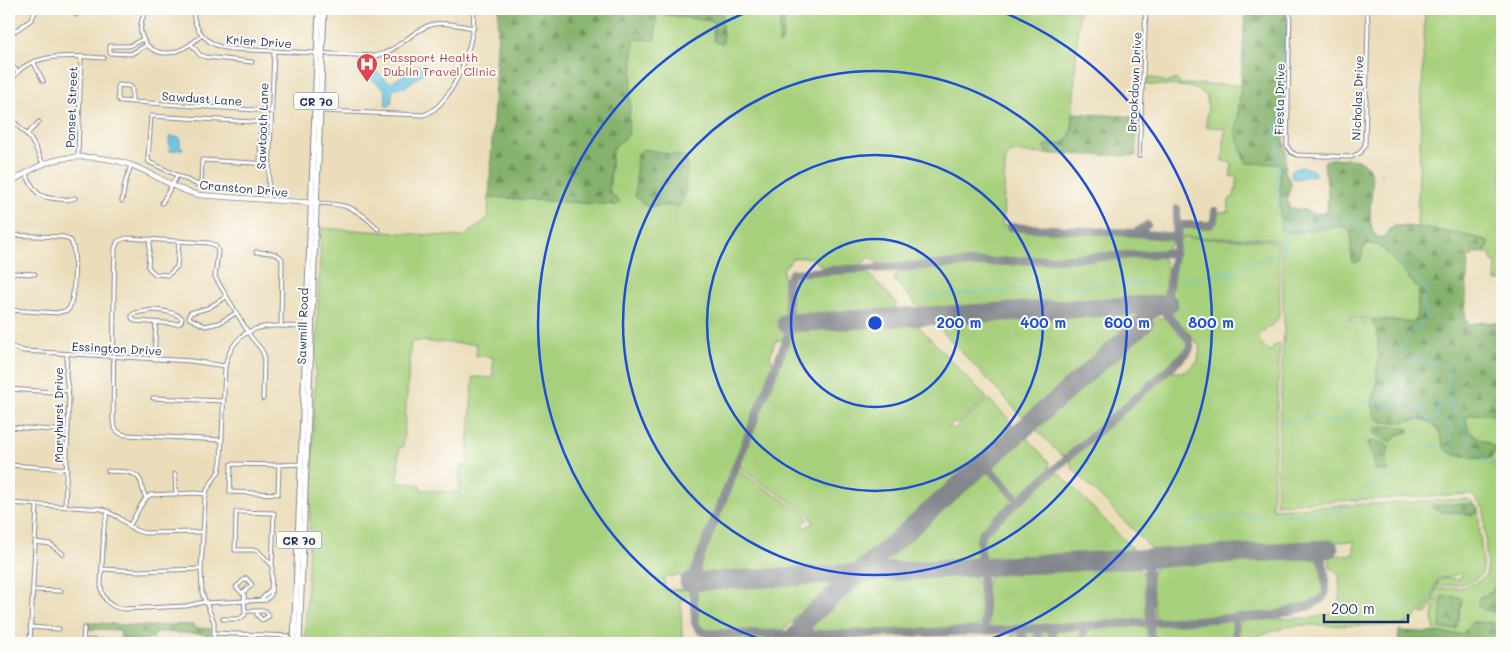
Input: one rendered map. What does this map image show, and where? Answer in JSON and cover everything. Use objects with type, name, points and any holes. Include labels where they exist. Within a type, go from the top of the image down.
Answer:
[{"type":"main road","name":"Sawmill Road","points":[[314,203],[320,111],[319,9]]},
{"type":"main road","name":"Sawmill Road","points":[[294,643],[304,464],[320,54],[324,9]]},
{"type":"main road","name":"Sawmill Road","points":[[299,643],[304,464]]},
{"type":"street","points":[[9,35],[31,20],[37,9]]},
{"type":"street","points":[[76,9],[76,15]]},
{"type":"street","points":[[149,9],[141,21],[140,32],[147,45],[154,50],[167,53],[185,49],[202,35],[195,22],[194,9]]},
{"type":"street","points":[[320,111],[422,115],[429,113],[442,102],[453,87],[474,28],[473,9]]},
{"type":"street","name":"Brookdown Drive","points":[[1139,156],[1146,9]]},
{"type":"street","name":"Fiesta Drive","points":[[1290,9],[1287,146],[1291,152],[1297,155],[1326,156]]},
{"type":"street","name":"Nicholas Drive","points":[[1326,156],[1354,156],[1361,153],[1364,146],[1367,9]]},
{"type":"street","name":"Krier Drive","points":[[202,35],[212,44],[224,48],[274,52],[379,55],[433,25],[444,24],[474,28]]},
{"type":"street","points":[[143,39],[129,46],[110,46],[110,53],[131,54],[147,45]]},
{"type":"street","points":[[191,44],[200,55],[206,57],[252,62]]},
{"type":"street","name":"Sawtooth Lane","points":[[268,200],[274,52]]},
{"type":"street","points":[[43,164],[27,134],[12,118],[9,107],[11,83],[18,72],[34,63],[55,56],[104,58]]},
{"type":"street","name":"Ponset Street","points":[[78,157],[81,57]]},
{"type":"street","points":[[9,63],[18,72]]},
{"type":"street","points":[[34,63],[44,81]]},
{"type":"street","points":[[118,86],[130,86],[132,88],[132,102],[119,100],[118,86]]},
{"type":"street","name":"Sawdust Lane","points":[[132,102],[272,111]]},
{"type":"street","points":[[269,164],[202,160],[201,182],[198,185],[149,161],[151,116],[271,122]]},
{"type":"street","points":[[27,134],[39,122]]},
{"type":"street","points":[[260,164],[261,122]]},
{"type":"street","name":"Cranston Drive","points":[[9,183],[43,164],[78,157],[96,158],[131,165],[188,192],[203,196],[314,203]]},
{"type":"street","points":[[122,201],[131,165]]},
{"type":"street","points":[[26,174],[39,196],[49,199],[69,200],[75,198]]},
{"type":"street","points":[[162,203],[177,176]]},
{"type":"street","points":[[314,203],[341,204],[352,208],[363,214],[378,228]]},
{"type":"street","points":[[9,235],[64,237],[71,241],[74,250],[72,301],[68,310],[60,312],[9,310]]},
{"type":"street","points":[[222,440],[126,435],[117,432],[113,421],[115,356],[113,317],[115,248],[118,241],[125,238],[209,243],[215,245],[218,251],[214,276],[264,356],[263,399]]},
{"type":"street","points":[[150,240],[148,267],[155,274],[168,275],[177,267],[179,241]]},
{"type":"street","points":[[256,252],[274,253],[282,259],[281,325]]},
{"type":"street","points":[[9,273],[34,274]]},
{"type":"street","points":[[226,297],[208,308],[191,312],[188,316],[195,322],[205,326],[219,323],[236,313]]},
{"type":"street","points":[[153,310],[179,316],[182,320],[179,324],[156,322],[136,321],[132,319],[132,316],[135,313],[153,310]]},
{"type":"street","points":[[154,359],[156,322]]},
{"type":"street","points":[[214,643],[213,619],[201,589],[201,569],[206,494],[219,471],[221,461],[225,366],[232,346],[240,337],[248,332],[265,325],[310,327]]},
{"type":"street","name":"Essington Drive","points":[[9,346],[24,351],[115,356],[225,366]]},
{"type":"street","name":"Maryhurst Drive","points":[[65,507],[68,431],[67,354]]},
{"type":"street","points":[[9,389],[54,392],[68,390]]},
{"type":"street","points":[[153,398],[223,401]]},
{"type":"street","points":[[9,427],[68,431]]},
{"type":"street","points":[[279,466],[278,494],[230,492],[231,464],[279,466],[304,464]]},
{"type":"street","points":[[9,465],[67,469]]},
{"type":"street","points":[[108,471],[127,472],[136,475],[140,480],[146,498]]},
{"type":"street","points":[[175,474],[176,494]]},
{"type":"street","points":[[129,526],[146,498],[152,495],[206,494]]},
{"type":"street","points":[[9,503],[95,508],[108,511],[135,530],[144,533],[203,532]]},
{"type":"street","points":[[30,643],[37,505]]},
{"type":"street","points":[[108,511],[104,524],[102,590],[108,602],[115,607],[125,609],[186,606],[205,602],[261,601],[270,597],[271,589],[272,566],[274,513],[236,512],[235,550],[257,550],[272,566]]},
{"type":"street","points":[[35,542],[52,545],[63,554]]},
{"type":"street","points":[[102,570],[201,569]]},
{"type":"street","points":[[246,578],[252,585],[244,592],[242,593],[236,587],[246,578]]},
{"type":"street","points":[[32,590],[61,591]]},
{"type":"street","points":[[223,618],[239,619],[245,615],[244,592]]},
{"type":"street","points":[[245,611],[257,611]]},
{"type":"street","points":[[30,628],[58,629]]},
{"type":"street","points":[[84,628],[83,642],[164,643]]},
{"type":"street","points":[[214,633],[289,636]]},
{"type":"green space","points":[[499,9],[686,9],[713,13],[716,9],[722,9],[723,43],[721,44],[714,41],[714,23],[712,21],[662,14],[657,15],[655,39],[637,39],[634,41],[628,135],[612,149],[609,192],[620,202],[617,205],[489,197]]},
{"type":"green space","points":[[722,9],[780,9],[781,28],[779,44],[782,43],[785,9],[1079,9],[1072,128],[1070,134],[1066,141],[1044,150],[1048,154],[1010,152],[1005,163],[1003,221],[1001,225],[1169,236],[1172,238],[1170,245],[1162,250],[881,264],[870,257],[861,265],[822,267],[811,257],[793,258],[783,269],[786,330],[783,339],[775,341],[770,356],[773,363],[689,575],[664,577],[665,590],[690,589],[690,595],[681,601],[682,635],[687,643],[305,643],[321,228],[463,237],[488,218],[489,197],[617,205],[619,202],[609,192],[612,149],[628,135],[634,41],[637,39],[653,40],[657,15],[661,14],[712,21],[714,23],[714,41],[723,42]],"holes":[[[644,149],[685,157],[637,155]],[[411,341],[477,344],[476,356],[493,357],[493,378],[473,377],[467,466],[460,466],[459,493],[420,489],[420,484],[398,483],[399,447],[403,447]]]},
{"type":"green space","points":[[780,9],[785,9],[782,43],[779,45]]},
{"type":"green space","points":[[1245,9],[1287,9],[1284,138],[1286,154],[1285,171],[1291,182],[1288,198],[1290,208],[1305,210],[1314,214],[1324,213],[1328,203],[1325,161],[1348,159],[1362,162],[1369,169],[1372,179],[1370,216],[1372,228],[1377,237],[1385,238],[1390,228],[1401,226],[1459,234],[1489,243],[1486,250],[1468,259],[1465,319],[1469,324],[1485,322],[1502,324],[1502,415],[1473,414],[1467,416],[1466,422],[1471,432],[1494,447],[1495,452],[1490,458],[1466,456],[1448,451],[1443,446],[1438,428],[1431,422],[1417,420],[1394,423],[1381,420],[1375,416],[1372,404],[1377,384],[1378,340],[1376,328],[1371,322],[1374,319],[1416,322],[1419,290],[1385,250],[1378,246],[1364,245],[1361,260],[1355,263],[1351,261],[1351,234],[1346,227],[1329,227],[1296,232],[1280,230],[1280,164],[1245,163],[1236,133],[1241,85]]},
{"type":"green space","points":[[1425,9],[1502,9],[1502,281],[1495,281],[1496,262],[1491,261],[1491,254],[1483,253],[1489,247],[1479,238],[1417,227]]},
{"type":"green space","points":[[1148,77],[1166,82],[1176,79],[1179,84],[1241,85],[1236,133],[1246,162],[1280,164],[1281,230],[1296,232],[1329,227],[1345,227],[1351,234],[1352,261],[1365,245],[1374,244],[1379,246],[1385,250],[1419,290],[1416,322],[1349,318],[1349,321],[1371,322],[1378,333],[1377,384],[1373,399],[1380,421],[1418,420],[1431,423],[1440,433],[1444,447],[1455,455],[1487,459],[1489,443],[1472,433],[1467,425],[1467,416],[1473,414],[1502,415],[1502,465],[1491,462],[1490,464],[1502,471],[1502,581],[1497,584],[1491,593],[1481,596],[1491,612],[1502,611],[1502,635],[1498,635],[1493,623],[1473,622],[1462,634],[1436,633],[1432,618],[1438,602],[1437,599],[1428,613],[1421,614],[1433,600],[1436,589],[1471,585],[1483,578],[1487,573],[1484,509],[1472,494],[1276,504],[1284,326],[1281,248],[1275,240],[1266,238],[1179,236],[1184,228],[1211,227],[1216,223],[1218,212],[1228,212],[1229,200],[1235,195],[1235,190],[1237,190],[1237,177],[1230,176],[1231,162],[1223,161],[1225,128],[1206,127],[1208,101],[1204,93],[1190,88],[1147,85],[1145,80]],"holes":[[[1394,426],[1409,432],[1390,440],[1374,434],[1375,428]],[[1388,451],[1385,463],[1389,471],[1374,470],[1373,456]],[[1462,603],[1456,629],[1441,620],[1441,616]]]},
{"type":"green space","points":[[1073,113],[1137,117],[1136,156],[1048,154],[1044,147],[1046,145],[1055,145],[1069,138]]},
{"type":"green space","points":[[644,149],[685,157],[687,161],[685,195],[680,206],[645,206],[635,196],[637,154]]},
{"type":"green space","points":[[1179,238],[1267,240],[1274,242],[1278,248],[1280,312],[1276,322],[1261,333],[1259,339],[1265,348],[1271,351],[1274,346],[1280,343],[1272,509],[1468,499],[1475,505],[1453,504],[1434,510],[1462,513],[1470,516],[1476,513],[1478,509],[1483,570],[1476,579],[1463,584],[1436,586],[1444,578],[1459,580],[1462,577],[1462,573],[1438,579],[1431,600],[1411,622],[1401,626],[1303,625],[1286,627],[1234,643],[1153,643],[1153,630],[1158,625],[1319,617],[1333,612],[1340,604],[1339,573],[1330,568],[1329,556],[1354,554],[1354,541],[1155,552],[1071,467],[1070,459],[1170,372],[1185,372],[1198,361],[1200,346],[1169,309]]},
{"type":"green space","points":[[1160,257],[1164,260],[1167,269],[1163,296],[1160,298],[925,310],[920,308],[895,281],[895,276],[898,272],[921,269]]},
{"type":"green space","points":[[866,271],[896,302],[896,307],[893,311],[796,316],[792,312],[790,280],[796,275]]},
{"type":"green space","points":[[1141,313],[1141,317],[1030,415],[1021,415],[942,331],[941,326],[947,322]]},
{"type":"green space","points":[[1159,318],[1165,318],[1186,341],[1187,348],[1066,455],[1061,455],[1037,431],[1037,425]]},
{"type":"green space","points":[[917,325],[987,398],[957,424],[953,422],[950,426],[953,430],[989,399],[1012,423],[1012,429],[856,566],[704,575],[699,570],[738,471],[807,515],[808,520],[803,522],[804,528],[813,524],[810,514],[739,468],[792,334],[799,329]]},
{"type":"green space","points":[[1394,426],[1410,430],[1400,434],[1392,441],[1374,434],[1375,428]]},
{"type":"green space","points":[[1027,438],[1049,462],[1049,469],[1022,493],[1016,493],[994,469],[995,461],[1020,439]]},
{"type":"green space","points":[[1379,441],[1389,448],[1385,463],[1389,471],[1374,470],[1374,458],[1369,451],[1368,442]]},
{"type":"green space","points":[[983,472],[989,473],[1011,498],[1010,503],[980,530],[977,537],[977,558],[975,561],[882,566],[882,561]]},
{"type":"green space","points":[[1055,473],[1060,474],[1132,548],[1130,552],[987,559],[983,547],[985,534]]},
{"type":"green space","points":[[1472,504],[1478,509],[1473,515],[1458,512],[1441,512],[1431,507],[1432,505]]},
{"type":"green space","points":[[1310,557],[1318,563],[1322,575],[1323,591],[1315,600],[1272,612],[1158,619],[1155,617],[1151,576],[1159,564]]},
{"type":"green space","points":[[1135,566],[1142,571],[1145,578],[1146,614],[1142,619],[1001,627],[992,627],[989,623],[986,585],[989,577],[995,573]]},
{"type":"green space","points":[[970,574],[978,582],[981,594],[981,620],[980,625],[977,627],[823,631],[816,630],[812,626],[815,620],[858,581]]},
{"type":"green space","points":[[833,581],[834,585],[783,630],[706,630],[699,625],[696,592],[700,588]]},
{"type":"green space","points":[[1502,581],[1502,611],[1486,610],[1478,605],[1478,598],[1491,593],[1497,584]]},
{"type":"green space","points":[[1443,596],[1459,597],[1462,599],[1456,629],[1440,628]]},
{"type":"green space","points":[[88,622],[147,626],[194,625],[195,628],[211,629],[211,643],[206,642],[206,634],[155,632],[154,638],[145,641],[121,639],[120,630],[88,629]]},
{"type":"green space","points":[[1472,622],[1493,623],[1498,635],[1502,635],[1502,643],[1398,643],[1399,631],[1462,634]]},
{"type":"green space","points":[[1142,626],[1148,630],[1149,643],[1086,643],[1086,633],[1092,629]]},
{"type":"green space","points":[[1076,629],[1081,633],[1081,643],[1054,643],[1054,635],[1057,631]]},
{"type":"green space","points":[[1047,631],[1051,635],[1051,643],[1040,643],[1040,633]]},
{"type":"green space","points":[[1016,632],[1021,636],[1021,643],[1011,643],[1012,635]]},
{"type":"green space","points":[[1027,632],[1036,633],[1037,643],[1024,643]]},
{"type":"green space","points":[[719,636],[806,637],[811,643],[711,643]]},
{"type":"water","points":[[367,63],[391,83],[420,65],[425,64],[427,67],[426,71],[405,87],[394,88],[391,103],[388,107],[386,105],[385,89],[361,72],[360,66]]},
{"type":"water","points":[[171,136],[180,138],[180,147],[182,149],[169,151],[169,138]]},
{"type":"water","points":[[1302,166],[1314,171],[1315,175],[1296,179],[1292,178],[1291,171]]},
{"type":"waterway","points":[[1285,26],[1282,64],[1284,85],[1280,91],[1282,98],[1280,104],[1281,118],[1275,128],[1275,136],[1278,143],[1279,172],[1275,179],[1279,185],[1279,210],[1287,218],[1289,218],[1292,211],[1294,218],[1306,212],[1308,215],[1314,215],[1322,221]]},
{"type":"waterway","points":[[1381,170],[1381,177]]},
{"type":"waterway","points":[[1284,252],[1282,232],[1285,226],[1288,225],[1294,228],[1322,221],[1344,219],[1365,227],[1371,236],[1378,240],[1422,285],[1429,288],[1423,298],[1426,312],[1425,320],[1422,321],[1417,330],[1409,332],[1401,350],[1408,356],[1447,366],[1450,369],[1448,378],[1449,399],[1452,409],[1462,419],[1464,433],[1485,461],[1502,468]]},
{"type":"waterway","points":[[1177,281],[1235,270],[1278,254]]},
{"type":"waterway","points":[[1222,280],[1234,271]]},
{"type":"waterway","points":[[1106,285],[1157,283]]},
{"type":"waterway","points":[[925,296],[1102,285]]},
{"type":"waterway","points":[[1279,515],[1306,513],[1309,515],[1316,514],[1317,512],[1343,509],[1353,505],[1369,487],[1372,488],[1374,484],[1406,465],[1422,447],[1438,446],[1448,449],[1452,444],[1450,435],[1451,424],[1442,423],[1437,417],[1439,399],[1451,409]]},
{"type":"waterway","points":[[1282,423],[1316,415],[1337,423],[1339,419],[1343,421],[1348,419],[1349,415],[1362,403],[1380,402],[1382,406],[1391,402],[1392,405],[1406,401],[1418,408],[1425,406],[1424,417],[1426,419],[1437,417]]},
{"type":"waterway","points":[[1187,524],[1194,519],[1272,515]]},
{"type":"waterway","points":[[1378,610],[1382,611],[1412,604],[1431,595]]},
{"type":"taxiway","points":[[1010,227],[1135,233],[1176,237],[1177,209]]},
{"type":"taxiway","points":[[1164,311],[1179,227],[1182,225],[1210,225],[1214,221],[1215,211]]},
{"type":"taxiway","points":[[1135,233],[1147,225]]},
{"type":"taxiway","points":[[1173,253],[792,273],[787,281],[789,333],[693,575],[695,623],[702,632],[713,634],[831,635],[985,631],[1271,616],[1309,606],[1322,599],[1325,594],[1326,584],[1323,563],[1310,550]]},
{"type":"taxiway","points":[[985,631],[980,541],[982,533],[1189,351],[1190,343],[1187,337],[1158,305]]},
{"type":"taxiway","points":[[1144,323],[1163,306]]},
{"type":"taxiway","points":[[984,463],[1019,501]]},
{"type":"taxiway","points":[[1147,559],[1151,643]]},
{"type":"taxiway","points":[[697,565],[697,572],[703,581]]},
{"type":"taxiway","points":[[1235,618],[1236,643]]},
{"type":"taxiway","points":[[789,634],[802,623],[813,635],[813,643]]},
{"type":"taxiway","points":[[1083,643],[1084,626]]},
{"type":"taxiway","points":[[1052,643],[1053,627]]},
{"type":"taxiway","points":[[1038,628],[1038,643]]},
{"type":"taxiway","points":[[1023,629],[1023,643]]},
{"type":"runway","points":[[786,323],[1169,304]]},
{"type":"runway","points":[[802,623],[1144,323]]},
{"type":"runway","points":[[689,582],[1329,549]]},
{"type":"place","name":"Passport Health Dublin Travel Clinic","points":[[367,83]]}]
